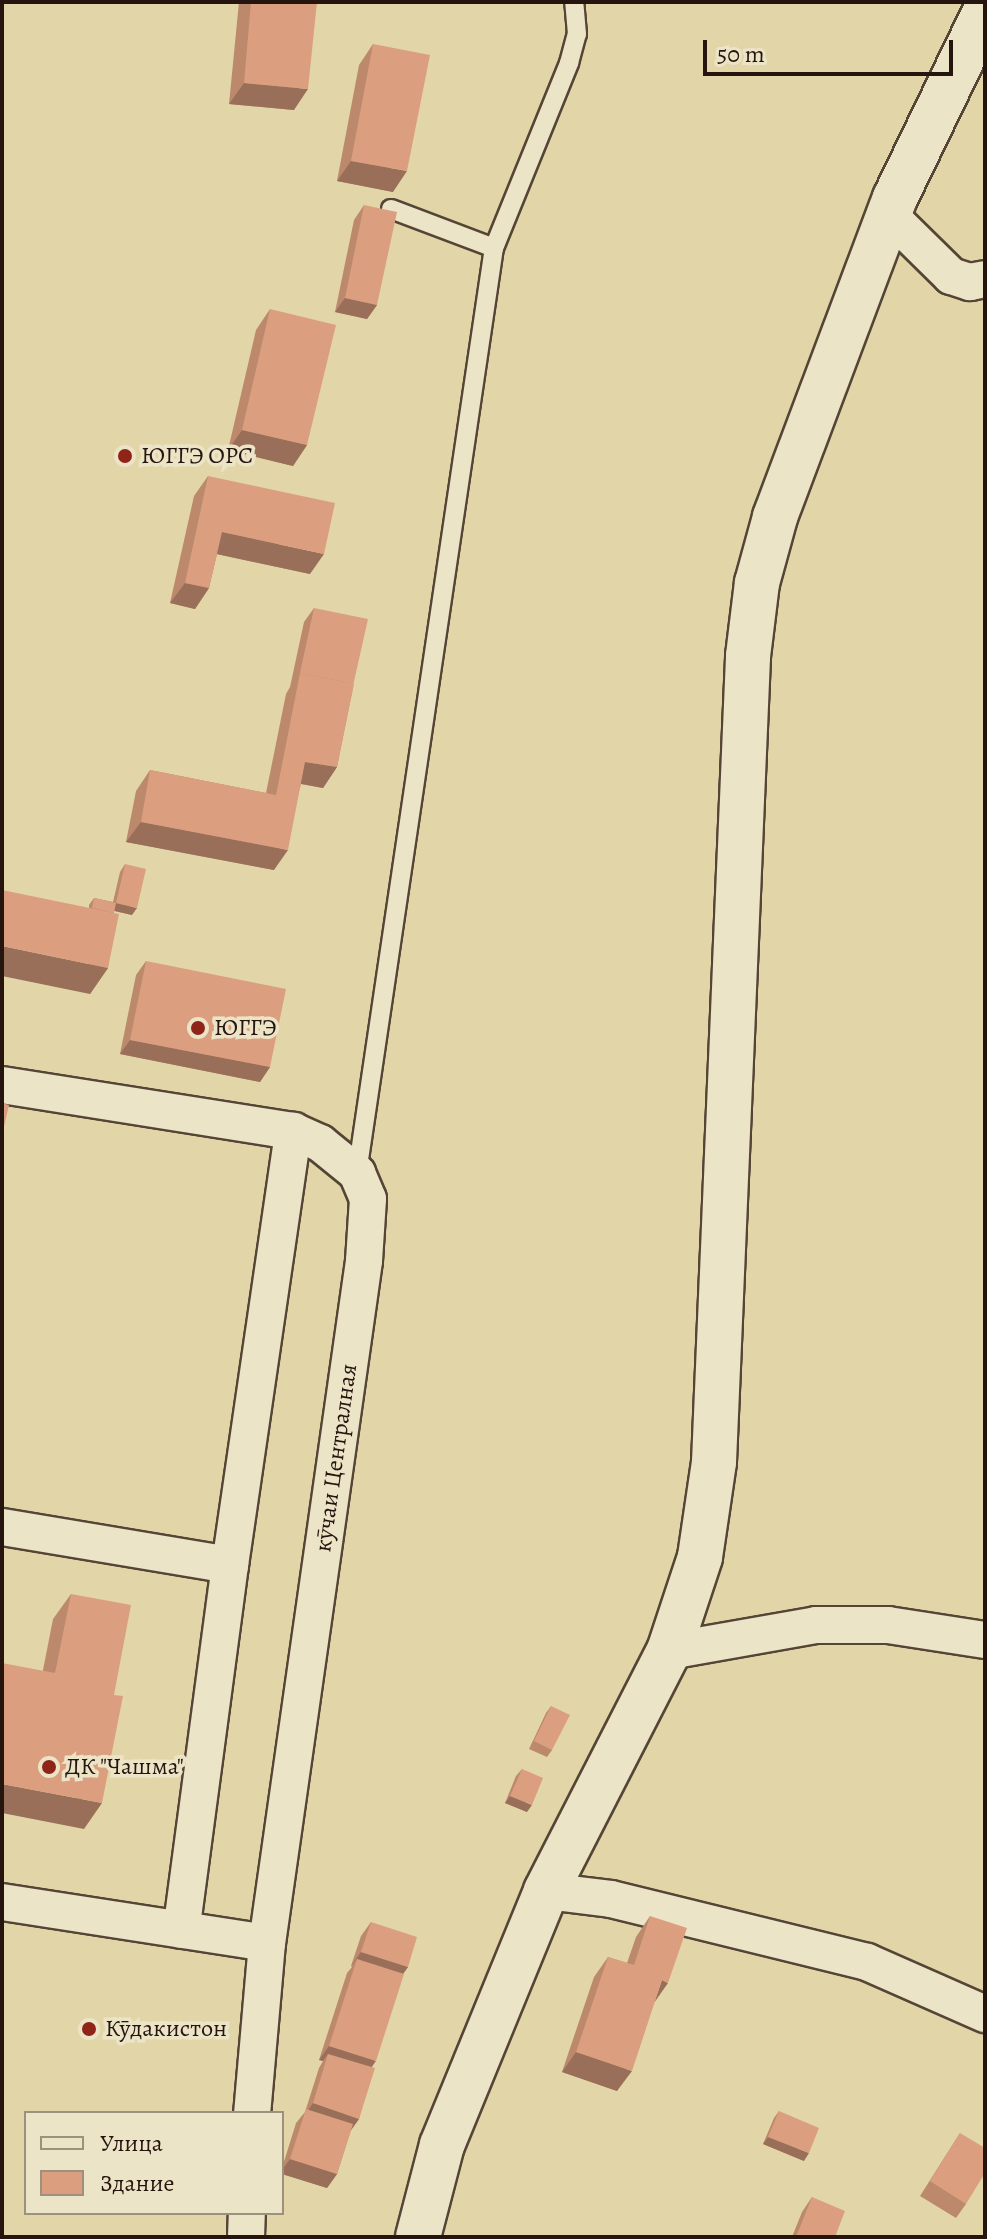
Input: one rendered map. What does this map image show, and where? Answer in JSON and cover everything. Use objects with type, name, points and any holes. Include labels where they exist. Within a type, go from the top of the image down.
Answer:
[{"type":"main road","points":[[418,2237],[442,2145],[546,1891],[669,1651],[710,1513],[729,1190],[748,656],[757,583],[775,517],[892,207],[985,12]]},
{"type":"street","points":[[892,207],[951,276],[970,282],[985,279]]},
{"type":"street","points":[[2,1085],[293,1131],[320,1143],[357,1173]]},
{"type":"street","points":[[181,1930],[293,1131]]},
{"type":"street","name":"кӯчаи Централная","points":[[252,2111],[267,1943],[367,1236],[368,1199],[357,1173]]},
{"type":"street","points":[[2,1527],[230,1565]]},
{"type":"street","points":[[669,1651],[816,1625],[888,1625],[985,1640]]},
{"type":"street","points":[[546,1891],[672,1913],[867,1962],[985,2014]]},
{"type":"street","points":[[2,1902],[267,1943]]},
{"type":"street","points":[[246,2237],[247,2215]]},
{"type":"lane","points":[[357,1173],[494,248],[569,63],[577,34],[574,2]]},
{"type":"lane","points":[[391,209],[494,248]]},
{"type":"building","points":[[251,2],[317,2],[308,89],[244,83]]},
{"type":"building","points":[[373,44],[430,55],[407,171],[351,161]]},
{"type":"building","points":[[364,205],[397,212],[377,305],[345,298]]},
{"type":"building","points":[[270,309],[336,325],[307,445],[242,430]]},
{"type":"building","points":[[208,476],[335,503],[324,554],[222,532],[209,588],[185,583]]},
{"type":"building","points":[[314,608],[368,619],[353,684],[300,673]]},
{"type":"building","points":[[300,673],[354,684],[337,767],[305,762],[288,850],[141,822],[150,770],[276,795]]},
{"type":"building","points":[[125,864],[146,869],[137,908],[116,903]]},
{"type":"building","points":[[2,890],[119,914],[108,968],[2,946]]},
{"type":"building","points":[[94,898],[116,903],[114,913],[92,908]]},
{"type":"building","name":"ЮГГЭ","points":[[146,961],[286,989],[270,1067],[130,1040]]},
{"type":"building","points":[[2,1103],[9,1105],[2,1136]]},
{"type":"building","name":"ДК \"Чашма\"","points":[[71,1594],[131,1605],[114,1695],[123,1696],[102,1803],[2,1784],[2,1663],[55,1673]]},
{"type":"building","points":[[551,1706],[570,1715],[552,1750],[534,1741]]},
{"type":"building","points":[[522,1769],[543,1778],[532,1805],[510,1796]]},
{"type":"building","points":[[650,1916],[687,1928],[668,1983],[662,1980],[632,2071],[576,2052],[608,1957],[634,1965]]},
{"type":"building","points":[[371,1922],[417,1937],[408,1967],[361,1952]]},
{"type":"building","points":[[357,1959],[404,1974],[376,2061],[329,2046]]},
{"type":"building","points":[[328,2054],[375,2068],[359,2119],[313,2103]]},
{"type":"building","points":[[306,2109],[353,2124],[337,2174],[290,2159]]},
{"type":"building","points":[[779,2111],[819,2128],[809,2153],[768,2137]]},
{"type":"building","points":[[960,2133],[985,2148],[985,2173],[966,2204],[930,2181]]},
{"type":"building","points":[[812,2197],[845,2211],[835,2237],[796,2237]]},
{"type":"place","name":"ЮГГЭ ОРС","points":[[125,456]]},
{"type":"place","name":"ЮГГЭ","points":[[198,1028]]},
{"type":"place","name":"ДК \"Чашма\"","points":[[49,1767]]},
{"type":"place","name":"Кӯдакистон","points":[[89,2029]]}]
